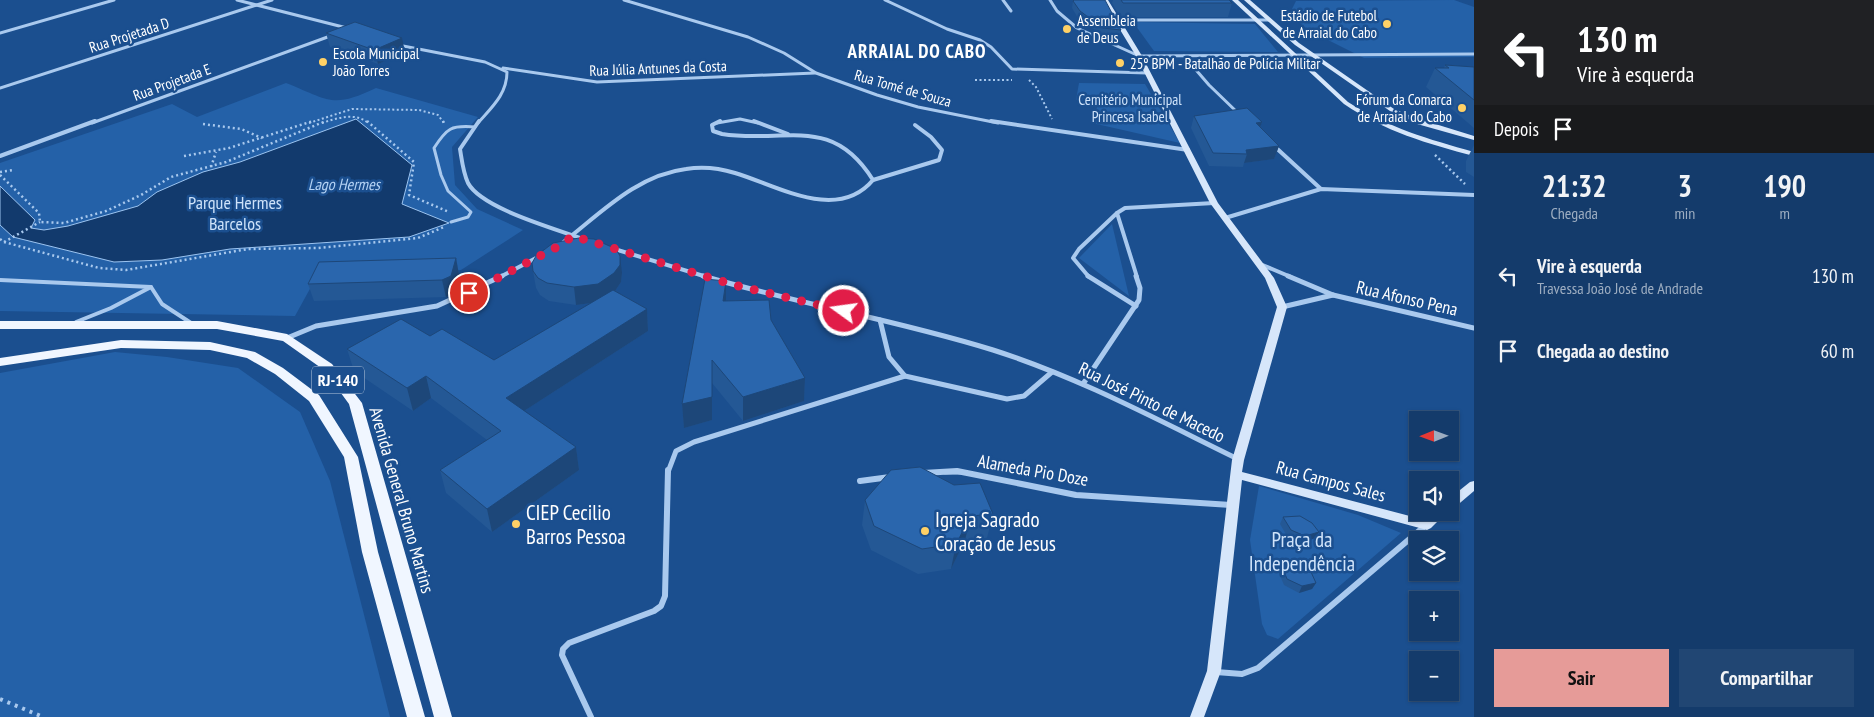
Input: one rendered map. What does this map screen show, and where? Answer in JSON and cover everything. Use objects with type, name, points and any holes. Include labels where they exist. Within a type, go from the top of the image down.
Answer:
[{"type":"main road","points":[[1105,0],[1139,56],[1189,150],[1214,203],[1260,264],[1269,278],[1282,307],[1238,460],[1214,672],[1197,717]]},
{"type":"main road","points":[[1235,0],[1346,103],[1366,116],[1419,139],[1474,154]]},
{"type":"main road","points":[[1247,0],[1297,44],[1392,110],[1413,120],[1474,138]]},
{"type":"main road","name":"Avenida General Bruno Martins","points":[[0,325],[217,325],[287,338],[328,367],[355,403],[443,717]]},
{"type":"main road","name":"RJ-140","points":[[0,362],[121,344],[210,346],[251,355],[279,371],[314,398],[351,457],[370,552],[416,717]]},
{"type":"main road","name":"Rua Campos Sales","points":[[1236,474],[1426,525]]},
{"type":"main road","points":[[1459,498],[1474,485]]},
{"type":"main road","points":[[1426,525],[1431,521]]},
{"type":"street","points":[[0,34],[114,0]]},
{"type":"street","points":[[237,0],[258,3],[351,29],[343,32]]},
{"type":"street","name":"Rua Projetada D","points":[[0,88],[272,0]]},
{"type":"street","name":"Rua Tomé de Souza","points":[[624,0],[748,37],[784,53],[816,73],[876,95],[970,118],[1060,133],[1189,150]]},
{"type":"street","points":[[885,0],[947,29],[980,40],[991,47],[1002,61],[1012,68],[1147,73]]},
{"type":"street","points":[[1003,0],[1011,11]]},
{"type":"street","points":[[1050,0],[1062,16],[1073,26],[1097,39],[1139,56],[1474,54]]},
{"type":"street","points":[[1098,0],[1105,0]]},
{"type":"street","points":[[1117,20],[1270,20]]},
{"type":"street","name":"Rua Projetada E","points":[[0,156],[335,35]]},
{"type":"street","points":[[388,42],[407,49],[501,68],[507,72],[507,82],[502,95],[468,135],[460,149],[463,170],[469,185],[489,204],[592,242]]},
{"type":"street","points":[[1184,56],[1209,85],[1241,116]]},
{"type":"street","name":"Rua Júlia Antunes da Costa","points":[[501,68],[536,71],[573,81],[589,82],[816,73]]},
{"type":"street","points":[[788,134],[770,126],[736,118],[722,119],[712,125],[713,131],[727,135],[788,134],[819,136],[834,141],[853,151],[866,165],[873,180]]},
{"type":"street","points":[[559,246],[641,183],[659,174],[684,169],[720,169],[775,190],[809,199],[844,198],[861,193],[873,180],[939,160],[942,150],[931,137],[915,125]]},
{"type":"street","points":[[1269,142],[1320,189]]},
{"type":"street","points":[[1225,218],[1320,189],[1474,195]]},
{"type":"street","points":[[1136,306],[1094,282],[1080,271],[1073,258],[1079,249],[1117,213],[1125,208],[1214,203]]},
{"type":"street","points":[[1082,384],[1136,306],[1140,288],[1117,213]]},
{"type":"street","name":"Rua José Pinto de Macedo","points":[[601,244],[734,285],[968,343],[1082,384],[1238,460]]},
{"type":"street","points":[[287,338],[316,326],[437,306],[469,293],[543,254]]},
{"type":"street","name":"Rua Afonso Pena","points":[[1260,264],[1333,295],[1474,328]]},
{"type":"street","name":"Rua Afonso Pena","points":[[1282,307],[1333,295]]},
{"type":"street","points":[[880,320],[887,356],[893,366],[905,376]]},
{"type":"street","name":"Rua José Pinto de Macedo","points":[[905,376],[1007,399],[1024,396],[1052,372]]},
{"type":"street","points":[[591,717],[562,654],[563,649],[569,643],[654,611],[661,606],[665,596],[668,467],[676,451],[694,442],[905,376]]},
{"type":"street","name":"Alameda Pio Doze","points":[[916,474],[957,471],[1058,493],[1232,505]]},
{"type":"street","points":[[860,481],[897,476]]},
{"type":"street","points":[[1214,672],[1242,674],[1258,668],[1426,525]]},
{"type":"lane","points":[[451,222],[468,217],[471,212],[469,208],[461,205],[444,188],[434,148],[446,128],[453,125],[475,127]]},
{"type":"lane","points":[[0,280],[151,287]]},
{"type":"lane","points":[[69,325],[111,308],[151,287]]},
{"type":"lane","points":[[151,287],[154,295],[173,313],[195,325]]},
{"type":"path","points":[[1012,68],[1036,87],[1060,133]]},
{"type":"path","points":[[974,80],[1015,80]]},
{"type":"path","points":[[1022,81],[1030,81]]},
{"type":"path","points":[[184,156],[217,152],[352,109],[419,110],[438,115],[446,128]]},
{"type":"path","points":[[0,239],[4,242],[98,268],[126,270],[236,251],[318,248],[418,238],[451,222],[455,215],[409,195],[408,191],[414,162],[360,117],[335,118],[236,159],[167,178],[142,194],[100,214],[60,222],[40,222],[4,242]]},
{"type":"path","points":[[203,124],[236,128],[255,133],[263,138]]},
{"type":"path","points":[[1419,139],[1467,187]]},
{"type":"path","points":[[211,166],[217,152]]},
{"type":"path","points":[[0,173],[14,170]]},
{"type":"path","points":[[0,173],[39,212],[40,222]]},
{"type":"path","points":[[0,699],[43,717]]},
{"type":"green space","name":"Estádio de Futebol de Arraial do Cabo","points":[[1454,0],[1474,7],[1474,57],[1364,58],[1308,30],[1294,18],[1292,9],[1296,1]]},
{"type":"green space","points":[[1133,22],[1255,24],[1278,52],[1154,51]]},
{"type":"green space","name":"Parque Hermes Barcelos","points":[[286,83],[331,100],[361,95],[376,88],[478,117],[452,147],[455,185],[477,209],[523,230],[461,270],[317,276],[295,316],[0,311],[0,163],[172,104],[197,117]]},
{"type":"green space","name":"Cemitério Municipal Princesa Isabel","points":[[1079,83],[1145,84],[1180,143],[1092,123],[1098,104],[1076,100]]},
{"type":"green space","points":[[1112,224],[1129,296],[1079,258]]},
{"type":"green space","points":[[115,352],[167,357],[238,368],[300,412],[330,481],[390,717],[0,717],[0,373]]},
{"type":"green space","name":"Praça da Independência","points":[[1259,486],[1358,515],[1401,533],[1278,639],[1267,635],[1262,624],[1250,540]]},
{"type":"water","name":"Lago Hermes","points":[[356,119],[412,165],[402,204],[449,223],[409,237],[230,249],[162,260],[114,262],[13,237],[0,225],[0,186],[35,220],[31,228],[44,230],[68,226],[138,206],[157,192],[203,172],[240,162]]},
{"type":"building","points":[[1074,0],[1105,0],[1121,30],[1103,28],[1080,11]]},
{"type":"building","points":[[1121,0],[1229,0],[1232,3],[1123,3]]},
{"type":"building","points":[[355,22],[402,38],[374,50],[326,33]]},
{"type":"building","points":[[1445,65],[1474,67],[1474,100],[1435,68],[1449,68]]},
{"type":"building","points":[[1247,108],[1262,122],[1256,123],[1279,146],[1246,150],[1247,154],[1213,153],[1194,116]]},
{"type":"building","points":[[579,238],[594,239],[616,249],[620,256],[620,265],[614,273],[598,284],[574,287],[547,283],[538,278],[533,271],[532,263],[536,256],[553,243]]},
{"type":"building","points":[[456,258],[451,276],[442,280],[308,284],[319,262]]},
{"type":"building","points":[[705,279],[726,281],[723,301],[769,300],[771,320],[805,378],[743,397],[712,360],[712,397],[682,404]]},
{"type":"building","points":[[613,290],[647,309],[506,398],[576,447],[487,509],[440,470],[501,431],[426,376],[407,388],[347,349],[401,319],[430,336],[442,329],[494,360]]},
{"type":"building","points":[[920,467],[954,485],[980,483],[993,514],[971,516],[956,544],[922,549],[874,526],[865,500],[891,470]]},
{"type":"building","points":[[1300,516],[1312,523],[1319,532],[1305,536],[1291,530],[1283,517]]},
{"type":"building","points":[[1298,564],[1311,572],[1316,583],[1302,586],[1287,579],[1282,566]]},
{"type":"place","name":"Estádio de Futebol de Arraial do Cabo","points":[[1387,24]]},
{"type":"place","name":"Assembleia de Deus","points":[[1067,29]]},
{"type":"place","name":"Escola Municipal João Torres","points":[[323,62]]},
{"type":"place","name":"25º BPM - Batalhão de Polícia Militar","points":[[1120,63]]},
{"type":"place","name":"Fórum da Comarca de Arraial do Cabo","points":[[1462,108]]},
{"type":"place","name":"CIEP Cecilio Barros Pessoa","points":[[516,524]]},
{"type":"place","name":"Igreja Sagrado Coração de Jesus","points":[[925,531]]},
{"type":"district","name":"ARRAIAL DO CABO","points":[[917,51]]},
{"type":"route","points":[[469,293],[559,246],[573,236],[734,285],[844,311]]}]
